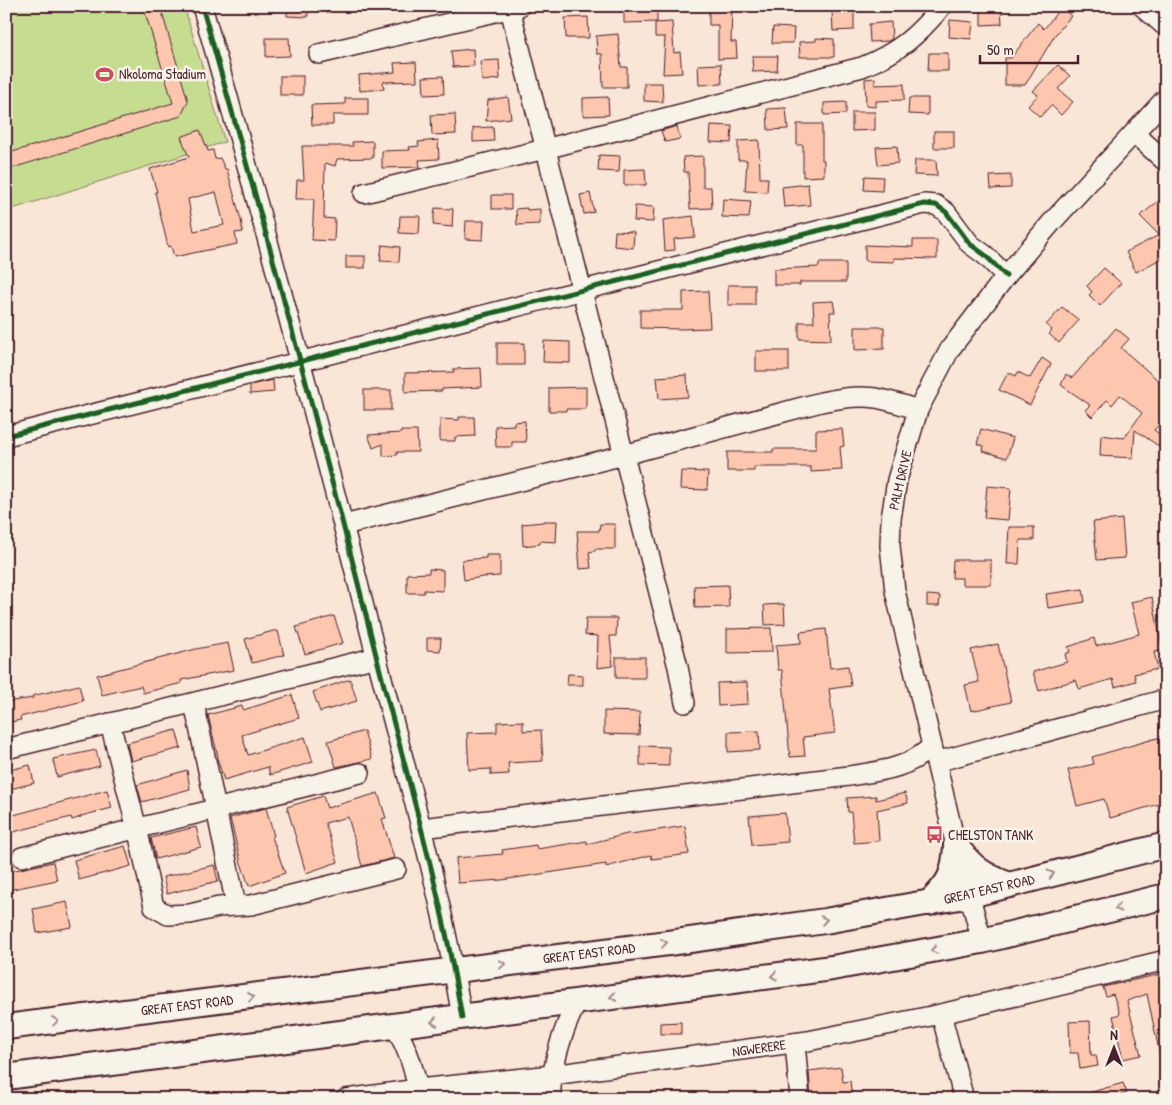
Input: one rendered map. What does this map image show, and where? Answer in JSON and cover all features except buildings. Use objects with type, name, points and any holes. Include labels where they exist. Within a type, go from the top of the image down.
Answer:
[{"type":"main road","name":"GREAT EAST ROAD","points":[[6,1027],[694,939],[825,920],[970,895],[1166,845]]},
{"type":"main road","points":[[956,846],[969,864],[988,877],[1009,885]]},
{"type":"main road","points":[[929,903],[945,888],[954,868],[956,846]]},
{"type":"main road","points":[[6,1077],[832,968],[982,941],[1166,896]]},
{"type":"street","points":[[202,6],[301,360],[422,828],[454,970],[462,1018]]},
{"type":"street","points":[[364,193],[862,66],[885,57],[907,43],[926,26],[942,6]]},
{"type":"street","points":[[1142,6],[1166,27]]},
{"type":"street","points":[[319,54],[515,8],[545,148],[678,667],[684,703]]},
{"type":"street","name":"PALM DRIVE","points":[[982,941],[956,846],[895,591],[890,546],[891,519],[897,480],[918,410],[950,349],[1006,276],[1052,222],[1166,98]]},
{"type":"street","points":[[1134,133],[1166,162]]},
{"type":"street","points":[[6,436],[924,204],[936,205],[946,212],[970,244],[985,255],[1006,276]]},
{"type":"street","points":[[344,525],[624,455],[846,396],[871,396],[918,410]]},
{"type":"street","points":[[6,749],[377,657]]},
{"type":"street","points":[[422,828],[886,770],[907,764],[921,756],[1166,699]]},
{"type":"street","points":[[194,703],[236,905]]},
{"type":"street","points":[[110,723],[137,829],[154,907],[160,912],[168,915],[190,914],[219,907],[251,905],[396,869]]},
{"type":"street","points":[[22,857],[360,773]]},
{"type":"street","name":"NGWERERE","points":[[346,1099],[551,1089],[891,1026],[1166,960]]},
{"type":"street","points":[[495,1099],[551,1089],[568,1022],[577,1002]]},
{"type":"street","points":[[941,1014],[964,1099]]},
{"type":"street","points":[[395,1027],[407,1048],[418,1094]]},
{"type":"street","points":[[795,1043],[800,1099]]},
{"type":"green space","name":"Nkoloma Stadium","points":[[6,6],[184,6],[225,142],[6,211]]},
{"type":"cycle path","points":[[202,6],[292,330],[412,791],[444,926],[462,1018]]},
{"type":"cycle path","points":[[6,436],[924,204],[936,205],[946,212],[970,244],[985,255],[1006,276]]},
{"type":"place","name":"Nkoloma Stadium","points":[[105,74]]},
{"type":"place","name":"CHELSTON TANK","points":[[934,835]]}]
